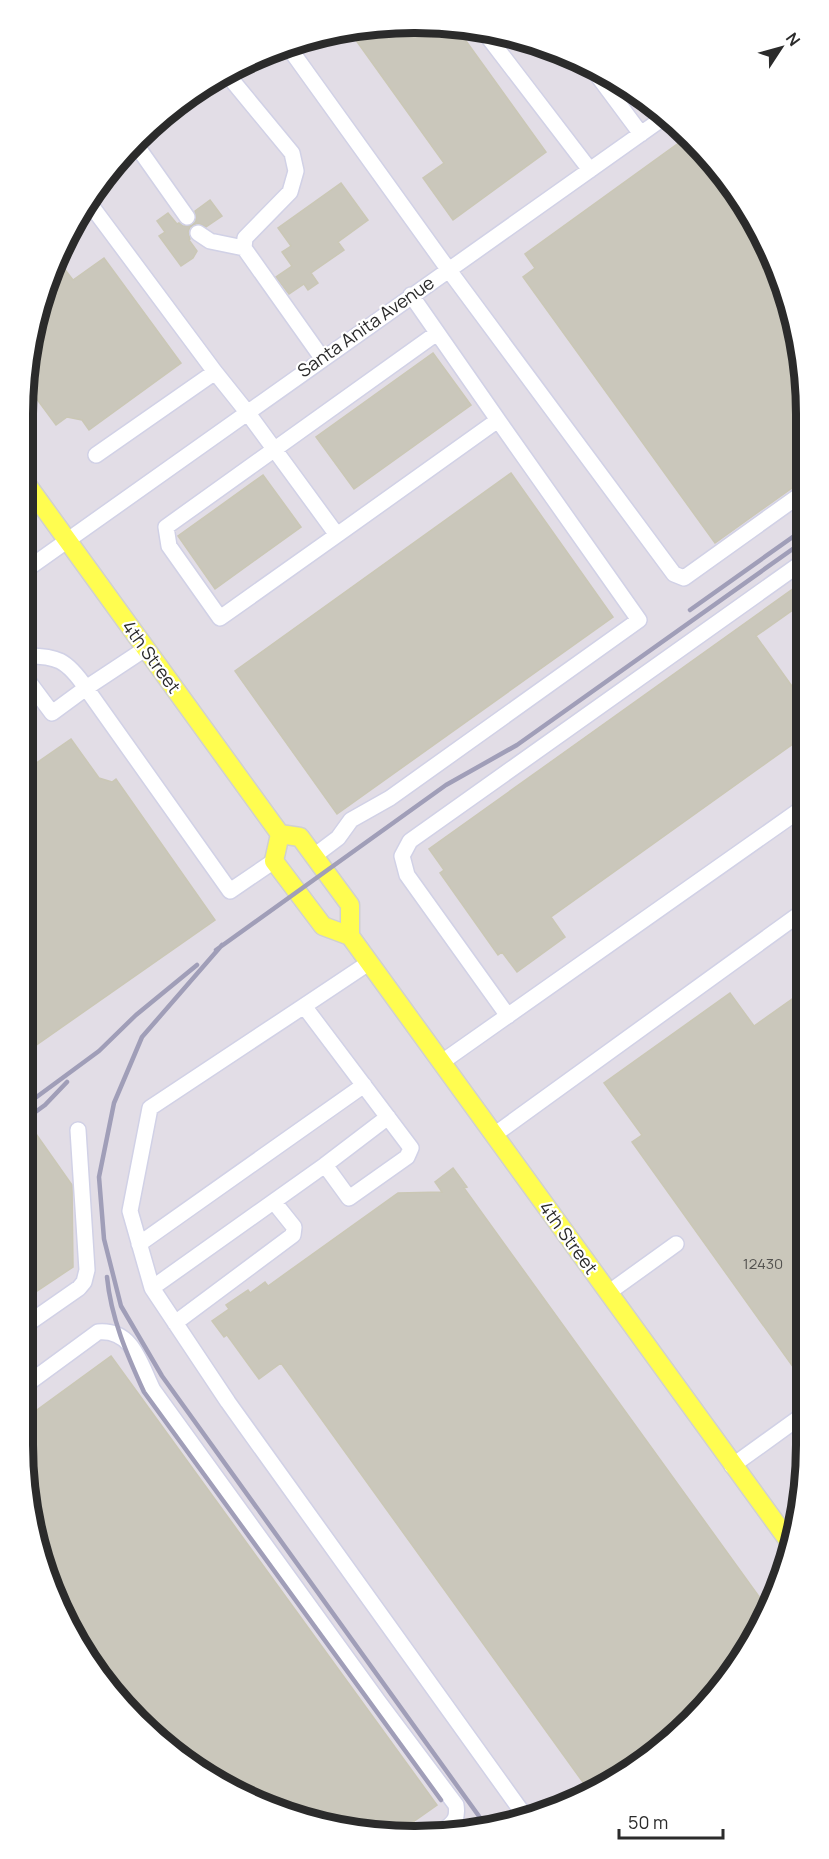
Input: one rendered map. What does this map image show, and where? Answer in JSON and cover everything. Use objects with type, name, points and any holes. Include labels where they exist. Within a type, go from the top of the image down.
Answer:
[{"type":"main road","name":"4th Street","points":[[33,494],[280,834]]},
{"type":"main road","points":[[280,834],[300,837],[314,856],[350,905],[350,936],[323,926],[274,861],[280,834]]},
{"type":"main road","name":"4th Street","points":[[350,936],[785,1536]]},
{"type":"street","points":[[491,40],[590,170]]},
{"type":"street","points":[[293,53],[448,269],[674,574],[684,579],[796,498]]},
{"type":"street","points":[[232,80],[292,153],[296,171],[290,192],[245,238],[244,248],[322,358]]},
{"type":"street","points":[[602,82],[641,134]]},
{"type":"street","name":"Santa Anita Avenue","points":[[33,564],[658,122]]},
{"type":"street","points":[[140,150],[187,217]]},
{"type":"street","points":[[93,209],[215,372],[247,411],[336,535]]},
{"type":"street","points":[[198,233],[210,241],[244,248]]},
{"type":"street","points":[[314,856],[338,838],[351,820],[390,798],[639,620],[411,295]]},
{"type":"street","points":[[437,333],[166,527],[168,546],[220,618],[498,420]]},
{"type":"street","points":[[96,455],[215,372]]},
{"type":"street","points":[[508,1016],[407,875],[402,856],[410,841],[796,567]]},
{"type":"street","points":[[33,688],[52,713],[145,649]]},
{"type":"street","points":[[33,656],[59,660],[74,670],[230,891],[274,861]]},
{"type":"street","points":[[442,1062],[796,813]]},
{"type":"street","points":[[494,1135],[796,917]]},
{"type":"street","points":[[370,962],[150,1108],[130,1211],[152,1288],[228,1402],[521,1811]]},
{"type":"street","points":[[304,1006],[411,1148],[407,1157],[349,1197],[325,1165]]},
{"type":"street","points":[[139,1244],[364,1085]]},
{"type":"street","points":[[152,1288],[274,1202],[388,1117]]},
{"type":"street","points":[[33,1319],[79,1288],[84,1282],[87,1270],[78,1130]]},
{"type":"street","points":[[175,1323],[293,1235],[294,1227],[274,1202]]},
{"type":"street","points":[[608,1293],[676,1244]]},
{"type":"street","points":[[33,1379],[98,1332],[109,1331],[123,1337],[133,1348],[160,1400],[456,1805],[457,1813],[451,1824]]},
{"type":"street","points":[[732,1466],[796,1421]]},
{"type":"shaded area","points":[[390,34],[464,36],[537,53],[583,72],[647,112],[684,145],[717,182],[745,224],[767,269],[783,316],[793,365],[796,414],[796,1444],[789,1519],[776,1567],[757,1613],[717,1677],[666,1731],[626,1762],[583,1787],[560,1797],[489,1819],[414,1826],[365,1823],[292,1806],[246,1787],[182,1747],[128,1696],[97,1656],[72,1613],[62,1590],[40,1519],[34,1469],[33,414],[40,340],[53,292],[84,224],[112,182],[128,163],[182,112],[246,72],[316,46],[340,40]]},
{"type":"building","points":[[414,33],[462,36],[546,152],[453,220],[423,178],[444,163],[354,38]]},
{"type":"building","points":[[680,142],[717,182],[732,203],[757,246],[776,292],[793,365],[796,485],[715,543],[523,277],[535,268],[525,254]]},
{"type":"building","points":[[341,183],[368,220],[338,242],[344,250],[311,273],[318,283],[308,290],[304,284],[289,294],[276,277],[292,266],[282,252],[291,246],[278,228]]},
{"type":"building","points":[[210,200],[222,216],[206,227],[198,223],[190,227],[189,240],[197,251],[193,258],[181,266],[159,236],[165,232],[157,221],[168,213],[177,224],[192,225],[196,221],[195,211]]},
{"type":"building","points":[[104,258],[181,363],[89,430],[82,420],[67,417],[56,425],[34,395],[36,365],[46,316],[63,267],[73,280]]},
{"type":"building","points":[[433,353],[471,405],[354,489],[316,437]]},
{"type":"building","points":[[511,473],[613,617],[337,814],[235,671]]},
{"type":"building","points":[[263,475],[301,527],[215,589],[178,536]]},
{"type":"building","points":[[796,587],[796,608],[756,636],[796,692],[796,742],[551,917],[565,937],[517,972],[502,952],[498,955],[440,873],[444,870],[429,849]]},
{"type":"building","points":[[71,739],[99,778],[112,782],[116,779],[215,920],[33,1047],[33,765]]},
{"type":"building","points":[[730,993],[754,1026],[796,996],[796,1371],[632,1142],[642,1135],[604,1083]]},
{"type":"building","points":[[33,1130],[72,1185],[73,1267],[33,1294]]},
{"type":"building","points":[[453,1168],[467,1187],[464,1188],[762,1601],[732,1656],[717,1677],[684,1714],[647,1747],[585,1786],[281,1363],[259,1379],[227,1335],[224,1337],[212,1321],[229,1309],[226,1305],[248,1290],[250,1293],[265,1282],[268,1286],[398,1193],[442,1192],[435,1182]]},
{"type":"building","points":[[111,1356],[437,1805],[408,1826],[340,1819],[292,1806],[246,1787],[203,1762],[182,1747],[145,1714],[112,1677],[97,1656],[72,1613],[53,1567],[36,1494],[33,1413]]},
{"type":"railway","points":[[690,610],[796,535]]},
{"type":"railway","points":[[216,950],[446,785],[517,745],[796,547]]},
{"type":"railway","points":[[222,945],[142,1037],[114,1103],[99,1177],[104,1239],[121,1306],[162,1376],[481,1819]]},
{"type":"railway","points":[[33,1100],[99,1051],[136,1015],[197,965]]},
{"type":"railway","points":[[33,1114],[45,1105],[67,1082]]},
{"type":"railway","points":[[107,1277],[116,1322],[144,1392],[441,1800]]}]
